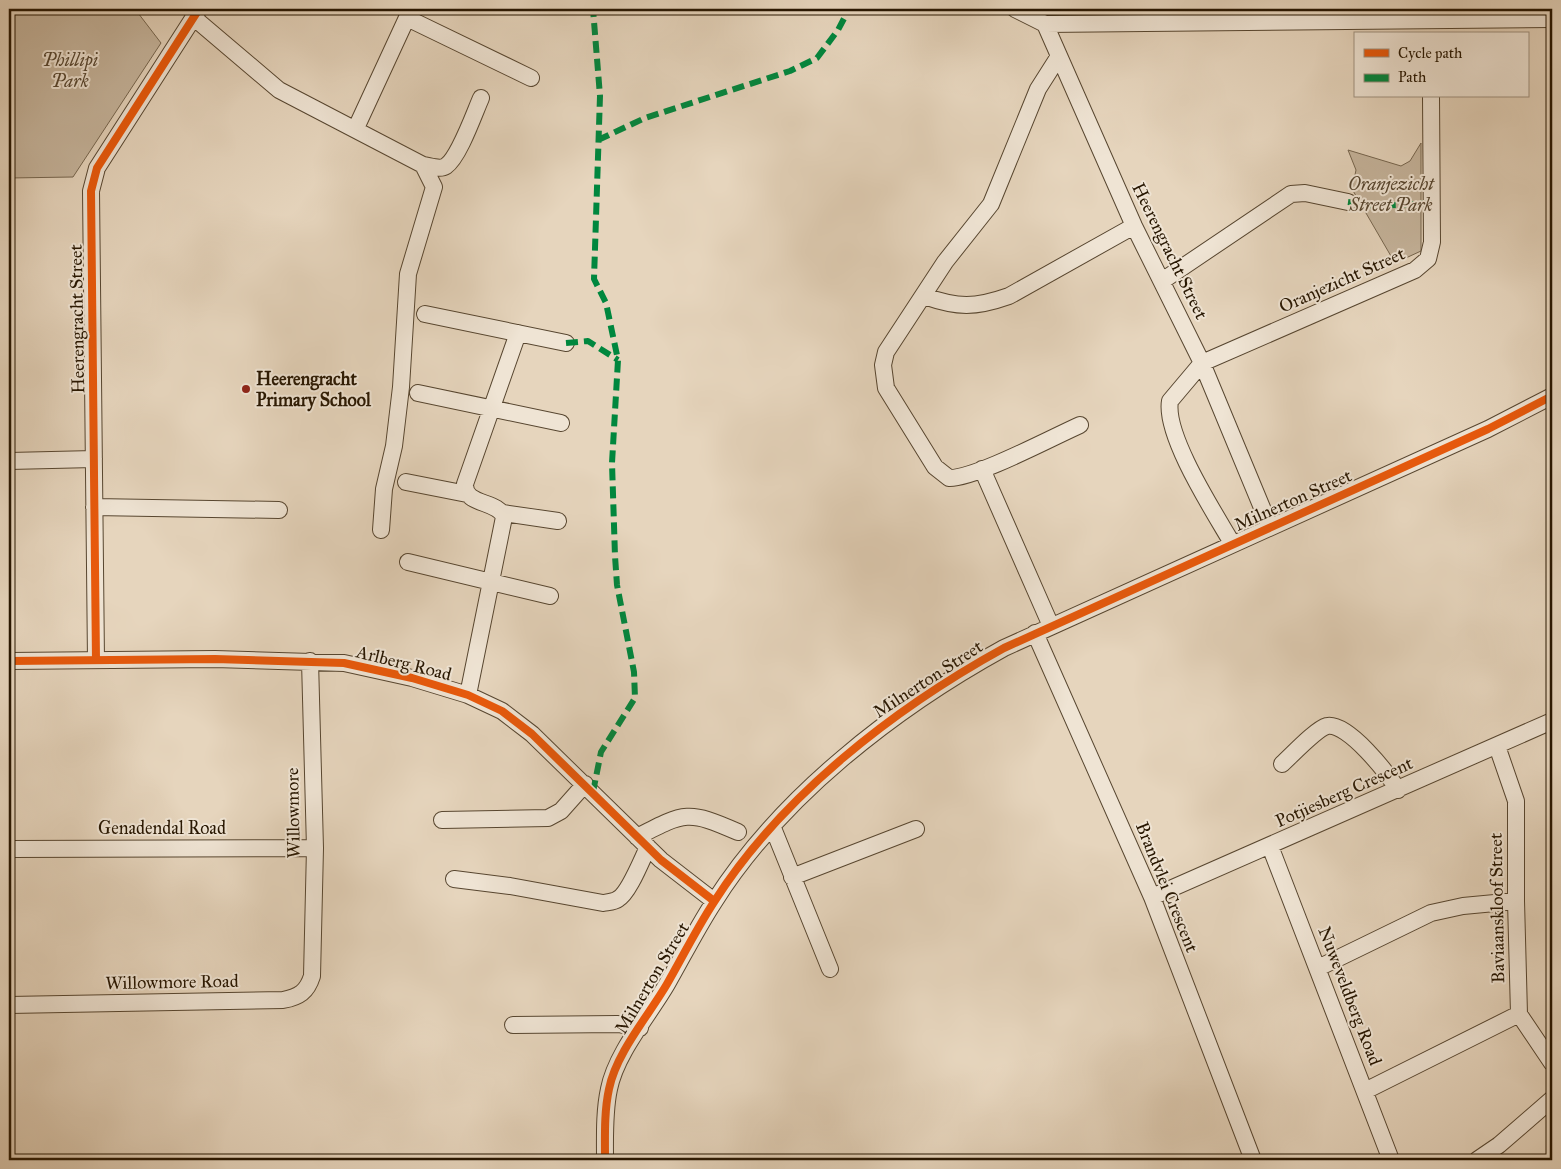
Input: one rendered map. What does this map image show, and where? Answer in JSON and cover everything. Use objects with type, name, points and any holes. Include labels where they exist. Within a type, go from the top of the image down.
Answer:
[{"type":"street","points":[[1014,9],[1045,24],[1552,19]]},
{"type":"street","points":[[196,13],[279,90],[308,106],[356,128],[423,165],[440,168],[447,165],[456,153],[481,98]]},
{"type":"street","name":"Heerengracht Street","points":[[96,660],[90,198],[94,176],[196,13]]},
{"type":"street","points":[[356,128],[409,13],[531,78]]},
{"type":"street","name":"Heerengracht Street","points":[[1045,24],[1134,226],[1202,363],[1270,526]]},
{"type":"street","points":[[1059,56],[1038,88],[991,204],[945,262],[886,352],[883,365],[886,388],[938,472],[949,478],[955,478],[982,469],[1080,425]]},
{"type":"street","name":"Oranjezicht Street","points":[[1202,363],[1415,270],[1428,259],[1432,242],[1431,98]]},
{"type":"street","points":[[381,530],[384,489],[394,446],[401,387],[408,274],[434,187],[423,165]]},
{"type":"street","points":[[1162,281],[1291,194],[1305,193],[1348,202]]},
{"type":"street","points":[[924,296],[956,306],[973,306],[988,303],[1009,296],[1134,226]]},
{"type":"street","points":[[425,314],[566,343]]},
{"type":"street","points":[[467,494],[465,490],[466,479],[518,333]]},
{"type":"street","points":[[1202,363],[1170,401],[1170,421],[1184,456],[1232,543]]},
{"type":"street","points":[[418,393],[561,423]]},
{"type":"street","name":"Milnerton Street","points":[[605,1160],[606,1104],[609,1087],[616,1067],[714,902],[773,828],[844,756],[888,723],[974,665],[1035,633],[1488,429],[1552,396]]},
{"type":"street","points":[[9,461],[94,459]]},
{"type":"street","points":[[982,469],[1051,626]]},
{"type":"street","points":[[406,482],[467,494],[503,513],[558,521]]},
{"type":"street","points":[[94,507],[279,510]]},
{"type":"street","points":[[468,695],[504,518],[503,513]]},
{"type":"street","points":[[408,562],[550,596]]},
{"type":"street","name":"Brandvlei Crescent","points":[[1035,633],[1152,897],[1253,1160]]},
{"type":"street","name":"Arlberg Road","points":[[9,661],[310,661],[344,663],[382,671],[468,695],[502,711],[532,734],[642,842],[714,902]]},
{"type":"street","name":"Willowmore","points":[[310,661],[314,848],[313,964]]},
{"type":"street","name":"Potjiesberg Crescent","points":[[1152,897],[1552,721]]},
{"type":"street","points":[[1282,764],[1321,729],[1334,726],[1341,729],[1387,771],[1398,790]]},
{"type":"street","name":"Baviaanskloof Street","points":[[1497,746],[1516,801],[1519,1014]]},
{"type":"street","points":[[442,820],[548,818],[561,811],[585,784]]},
{"type":"street","points":[[454,879],[610,902],[619,899],[625,892],[642,842],[672,818],[694,815],[738,832]]},
{"type":"street","points":[[773,828],[830,968]]},
{"type":"street","points":[[792,877],[916,829]]},
{"type":"street","name":"Nuweveldberg Road","points":[[1270,846],[1390,1160]]},
{"type":"street","name":"Genadendal Road","points":[[9,849],[314,848]]},
{"type":"street","points":[[1318,968],[1431,913],[1463,906],[1516,901]]},
{"type":"street","name":"Willowmore Road","points":[[9,1005],[282,1000],[300,996],[306,990],[312,976],[313,964]]},
{"type":"street","points":[[1365,1091],[1519,1014],[1552,1063]]},
{"type":"street","points":[[513,1025],[618,1024],[640,1028]]},
{"type":"street","points":[[1477,1160],[1499,1145],[1552,1098]]},
{"type":"green space","name":"Phillipi Park","points":[[9,9],[135,9],[161,43],[73,177],[9,178]]},
{"type":"green space","name":"Oranjezicht Street Park","points":[[1421,143],[1421,251],[1395,263],[1352,189],[1356,170],[1348,150],[1401,166],[1410,161]]},
{"type":"marked path","points":[[593,9],[600,96],[594,279],[606,303],[618,360],[612,463],[615,556],[617,585],[634,672],[635,698],[601,752],[593,792]]},
{"type":"marked path","points":[[598,140],[645,118],[790,71],[817,58],[838,30],[849,9]]},
{"type":"marked path","points":[[1348,202],[1376,206],[1432,203]]},
{"type":"marked path","points":[[566,343],[588,341],[618,360]]},
{"type":"cycle path","points":[[96,660],[91,191],[97,168],[199,9]]},
{"type":"cycle path","points":[[605,1160],[607,1098],[613,1075],[626,1048],[667,984],[714,902],[741,863],[772,826],[806,791],[843,758],[922,698],[1004,648],[1488,429],[1552,396]]},
{"type":"cycle path","points":[[9,661],[215,659],[344,663],[412,678],[468,695],[502,711],[532,734],[661,860],[714,901]]},
{"type":"place","name":"Heerengracht Primary School","points":[[246,389]]}]
